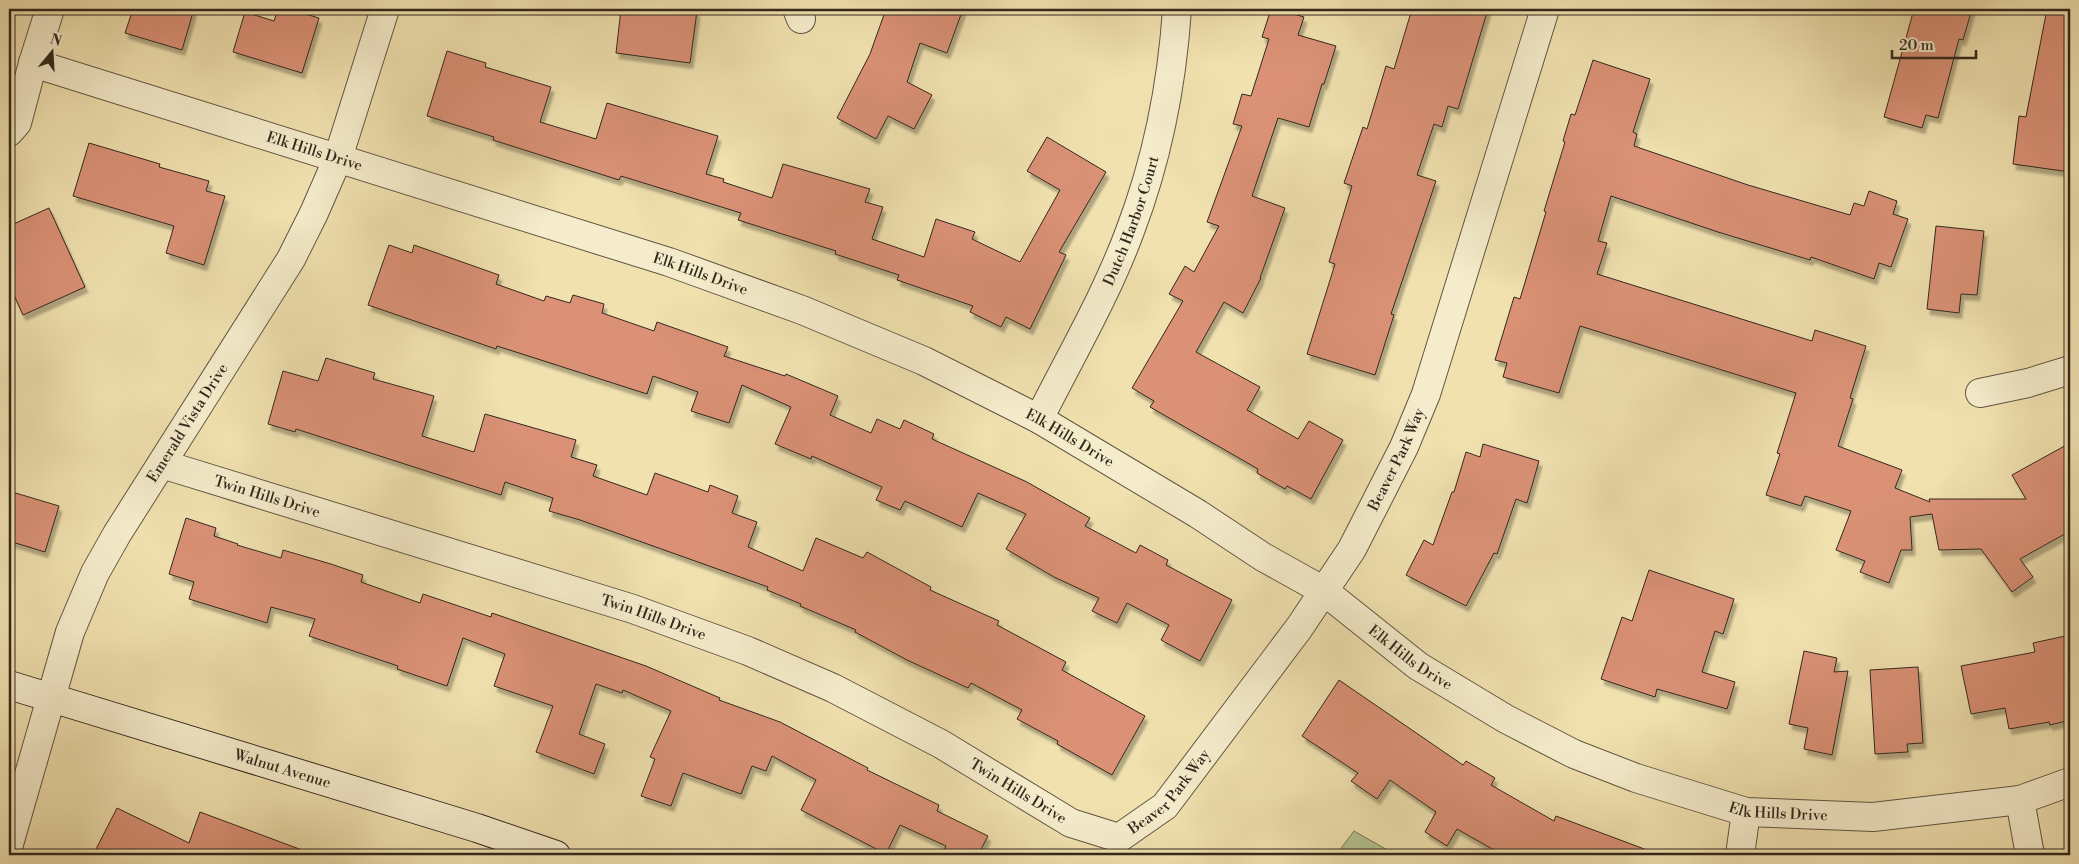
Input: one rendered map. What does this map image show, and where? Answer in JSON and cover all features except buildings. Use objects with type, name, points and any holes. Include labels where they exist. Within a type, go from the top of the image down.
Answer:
[{"type":"street","points":[[9,132],[17,123],[50,9]]},
{"type":"street","name":"Emerald Vista Drive","points":[[9,844],[70,632],[95,573],[116,534],[291,259],[338,158],[386,9]]},
{"type":"street","name":"Dutch Harbor Court","points":[[1040,420],[1130,232],[1146,185],[1162,123],[1175,48],[1177,9]]},
{"type":"street","name":"Beaver Park Way","points":[[1119,838],[1165,806],[1238,712],[1299,628],[1352,549],[1404,447],[1426,394],[1545,9]]},
{"type":"street","name":"Elk Hills Drive","points":[[33,63],[669,262],[802,310],[924,361],[1040,420],[1198,514],[1263,557],[1324,591],[1418,666],[1506,719],[1574,754],[1636,778],[1746,812],[1874,817],[2020,800],[2070,782]]},
{"type":"street","points":[[1980,393],[2028,383],[2070,370]]},
{"type":"street","name":"Twin Hills Drive","points":[[162,464],[633,609],[748,651],[833,688],[941,744],[1071,823],[1119,838]]},
{"type":"street","name":"Walnut Avenue","points":[[9,684],[477,828],[556,855]]},
{"type":"street","points":[[2020,800],[2030,855]]},
{"type":"street","points":[[1740,855],[1746,812]]},
{"type":"green space","points":[[1354,831],[1396,855],[1336,855]]}]
